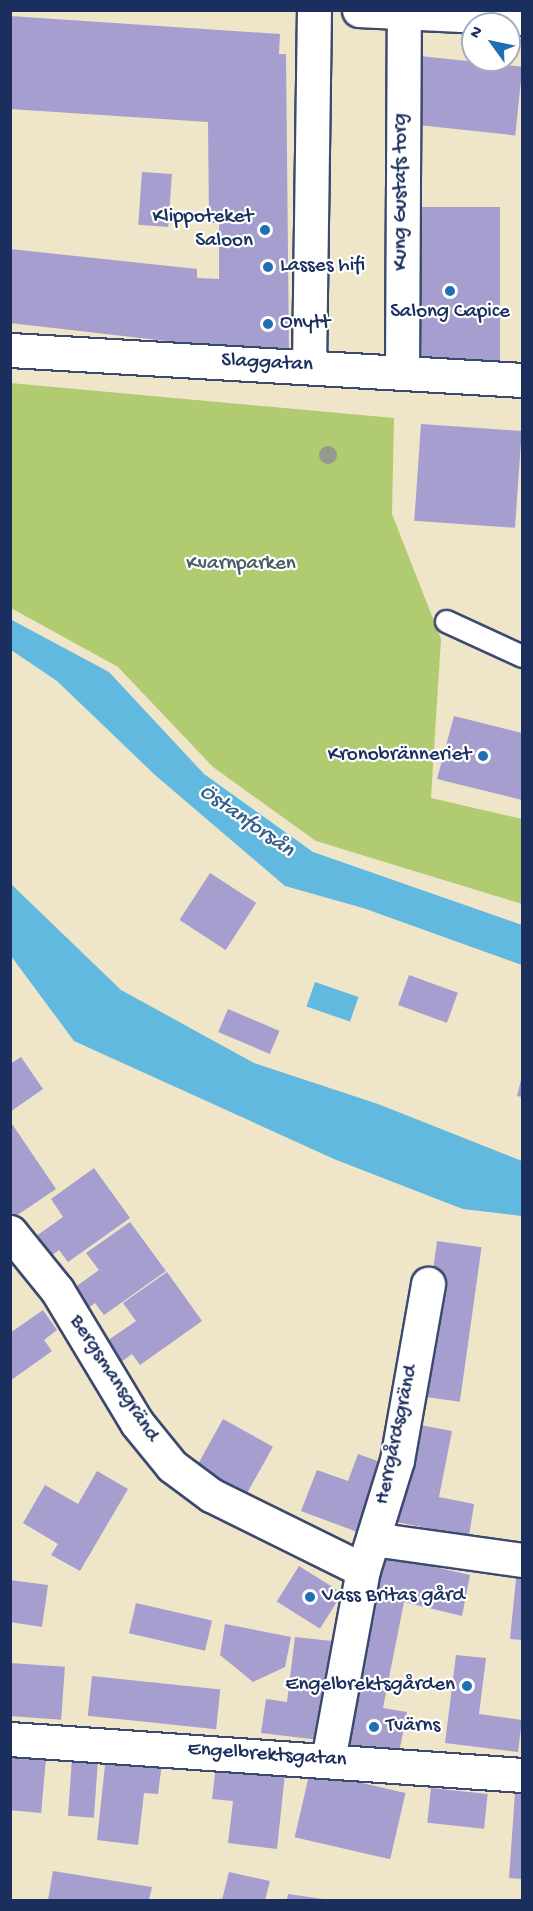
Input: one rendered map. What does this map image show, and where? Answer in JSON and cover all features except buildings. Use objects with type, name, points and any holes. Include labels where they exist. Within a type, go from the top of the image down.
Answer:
[{"type":"street","points":[[309,366],[314,10]]},
{"type":"street","points":[[359,10],[522,18]]},
{"type":"street","name":"Kung Gustafs torg","points":[[392,371],[404,13]]},
{"type":"street","name":"Slaggatan","points":[[10,350],[522,380]]},
{"type":"street","name":"Bergsmansgränd","points":[[10,1232],[57,1290],[137,1423],[172,1466],[211,1495],[363,1570]]},
{"type":"street","name":"Herrgårdsgränd","points":[[328,1760],[363,1570],[397,1460],[428,1284]]},
{"type":"street","points":[[374,1539],[522,1560]]},
{"type":"street","name":"Engelbrektsgatan","points":[[10,1738],[522,1775]]},
{"type":"lane","points":[[446,621],[522,656]]},
{"type":"green space","name":"Kvarnparken","points":[[10,383],[394,418],[392,514],[441,639],[431,798],[522,819],[522,904],[316,841],[213,767],[118,667],[11,608]]},
{"type":"water","name":"Östanforsån","points":[[10,619],[109,672],[204,774],[313,852],[522,925],[522,965],[363,908],[285,886],[155,775],[57,681],[11,650]]},
{"type":"water","points":[[11,884],[121,990],[254,1063],[378,1104],[522,1161],[522,1216],[463,1209],[334,1159],[74,1041],[11,956]]},
{"type":"water","points":[[315,982],[358,997],[350,1022],[307,1007]]},
{"type":"place","name":"Klippoteket Saloon","points":[[265,230]]},
{"type":"place","name":"Lasses hifi","points":[[268,267]]},
{"type":"place","name":"Salong Capice","points":[[450,291]]},
{"type":"place","name":"Onytt","points":[[268,324]]},
{"type":"place","name":"Kronobränneriet","points":[[483,756]]},
{"type":"place","name":"Vass Britas gård","points":[[310,1597]]},
{"type":"place","name":"Engelbrektsgården","points":[[467,1686]]},
{"type":"place","name":"Tvärns","points":[[374,1727]]}]
